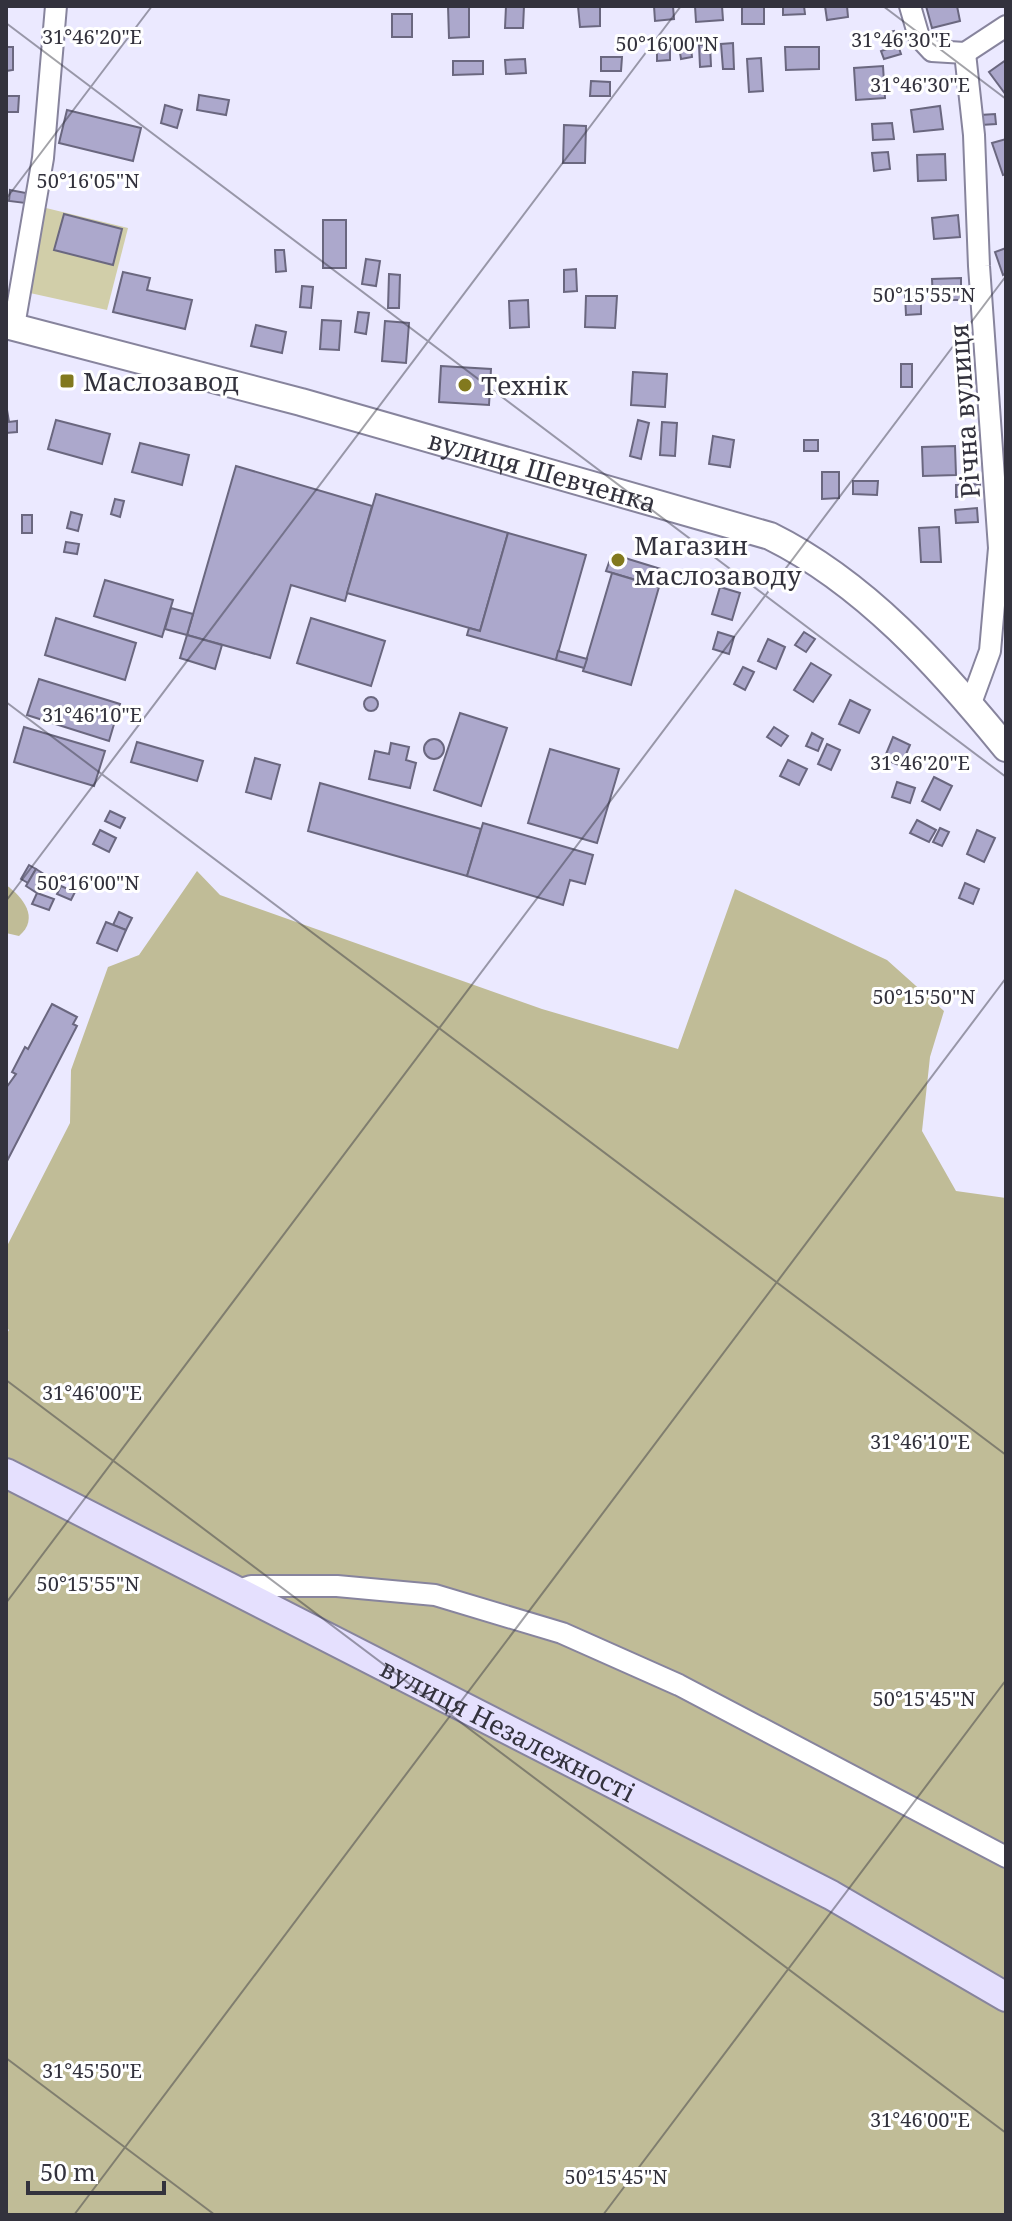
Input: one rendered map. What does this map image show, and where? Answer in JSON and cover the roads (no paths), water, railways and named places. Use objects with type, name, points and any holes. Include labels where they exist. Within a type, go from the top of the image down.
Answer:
[{"type":"main road","name":"вулиця Незалежності","points":[[6,1473],[831,1895],[1006,1997]]},
{"type":"street","points":[[10,326],[43,158],[56,6]]},
{"type":"street","points":[[910,6],[919,37],[932,51],[965,53],[1006,26]]},
{"type":"street","name":"Річна вулиця","points":[[965,53],[974,135],[979,266],[1003,546],[990,651],[971,703]]},
{"type":"street","name":"вулиця Шевченка","points":[[10,326],[146,359],[544,469],[770,536],[813,557],[846,582],[971,703],[1006,748]]},
{"type":"street","points":[[235,1591],[251,1586],[337,1586],[435,1595],[562,1633],[679,1685],[1006,1857]]},
{"type":"place","name":"Маслозавод","points":[[67,381]]},
{"type":"place","name":"Технік","points":[[465,385]]},
{"type":"place","name":"Магазин маслозаводу","points":[[618,560]]}]
